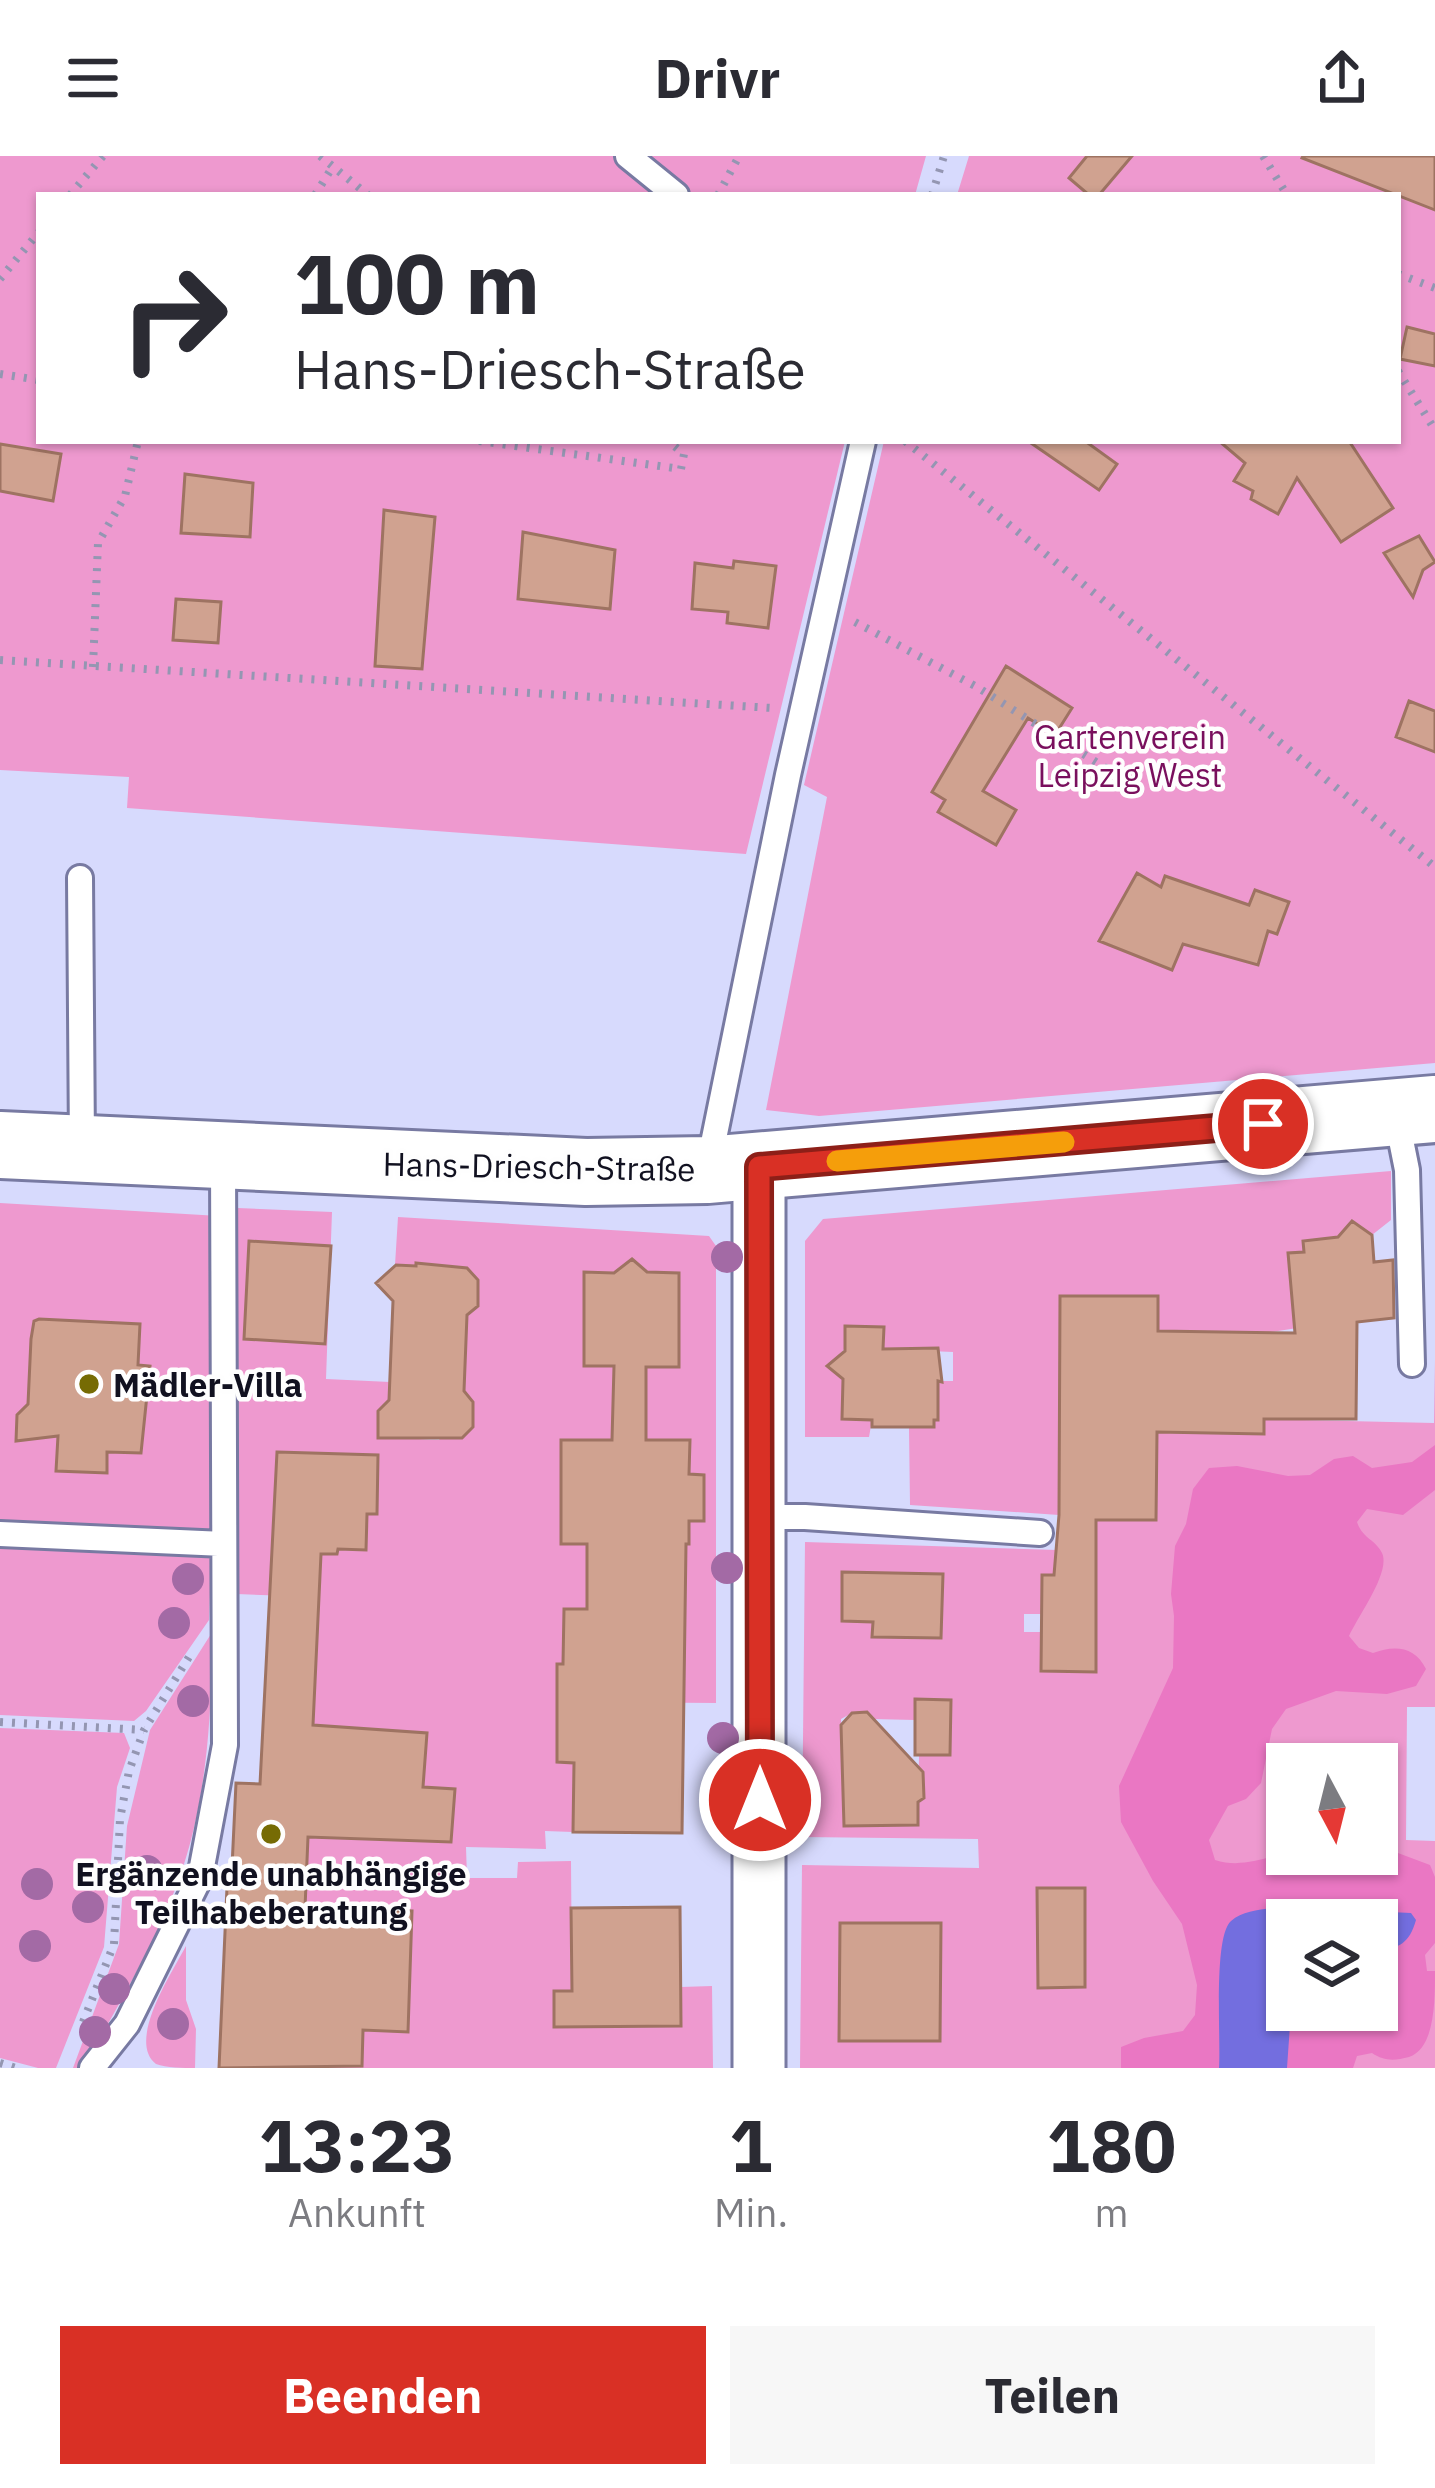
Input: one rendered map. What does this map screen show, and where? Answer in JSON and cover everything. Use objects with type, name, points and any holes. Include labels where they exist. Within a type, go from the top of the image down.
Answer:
[{"type":"main road","name":"Hans-Driesch-Straße","points":[[0,1145],[586,1172],[733,1169],[1415,1111]]},
{"type":"street","points":[[733,1169],[760,1517],[759,2068]]},
{"type":"lane","points":[[628,156],[672,192]]},
{"type":"lane","points":[[733,1169],[802,716],[862,444]]},
{"type":"lane","points":[[80,878],[82,1149]]},
{"type":"lane","points":[[1412,1364],[1407,1170],[1415,1111]]},
{"type":"lane","points":[[92,2068],[127,2024],[200,1876],[225,1744],[223,1156]]},
{"type":"lane","points":[[760,1517],[1040,1533]]},
{"type":"lane","points":[[0,1534],[224,1544]]},
{"type":"path","points":[[73,192],[103,156]]},
{"type":"path","points":[[320,156],[364,192]]},
{"type":"path","points":[[720,192],[739,156]]},
{"type":"path","points":[[933,192],[944,156]]},
{"type":"path","points":[[1266,158],[1285,192]]},
{"type":"path","points":[[317,192],[333,166]]},
{"type":"path","points":[[0,279],[36,236]]},
{"type":"path","points":[[1401,275],[1435,288]]},
{"type":"path","points":[[0,374],[36,380]]},
{"type":"path","points":[[1401,376],[1435,430]]},
{"type":"path","points":[[93,667],[98,543],[125,496],[137,444]]},
{"type":"path","points":[[501,444],[681,469],[685,454],[672,444]]},
{"type":"path","points":[[909,444],[1435,867]]},
{"type":"path","points":[[826,610],[872,628],[977,687],[1115,774]]},
{"type":"path","points":[[0,660],[781,708],[802,716]]},
{"type":"path","points":[[80,2034],[114,1944],[120,1819],[129,1771],[144,1730],[203,1634],[224,1616]]},
{"type":"path","points":[[0,1722],[144,1730]]},
{"type":"path","points":[[0,2063],[16,2068]]},
{"type":"green space","points":[[0,156],[926,156],[916,192],[36,192],[36,444],[844,444],[746,854],[127,808],[129,777],[0,770]]},
{"type":"green space","name":"Gartenverein Leipzig West","points":[[969,156],[1435,156],[1435,1063],[819,1116],[766,1110],[827,797],[804,785],[883,444],[1401,444],[1401,192],[958,192]]},
{"type":"green space","points":[[1391,1171],[1391,1220],[1372,1235],[1303,1242],[1304,1252],[1288,1253],[1293,1316],[1310,1326],[1265,1333],[1263,1434],[1264,1419],[1434,1423],[1435,1360],[1435,1707],[1407,1707],[1406,1840],[1435,1841],[1435,2068],[800,2068],[802,1865],[979,1868],[978,1839],[802,1837],[805,1542],[1057,1550],[1058,1520],[1156,1520],[1157,1439],[1060,1438],[1059,1515],[910,1505],[909,1428],[934,1427],[938,1381],[953,1381],[953,1352],[883,1349],[883,1327],[846,1326],[845,1348],[835,1360],[835,1373],[843,1379],[842,1419],[872,1420],[869,1437],[805,1437],[805,1241],[823,1219]],"holes":[[[843,1572],[942,1574],[941,1638],[873,1637],[873,1622],[842,1621]],[[1024,1614],[1042,1614],[1095,1671],[1041,1671],[1041,1632],[1024,1632]],[[867,1712],[873,1719],[915,1720],[918,1825],[844,1825],[841,1719]]]},
{"type":"green space","points":[[0,1203],[236,1217],[237,1208],[332,1212],[326,1379],[390,1382],[389,1405],[378,1410],[378,1425],[399,1436],[439,1440],[464,1397],[467,1310],[478,1305],[478,1280],[469,1275],[468,1268],[395,1265],[398,1217],[709,1236],[716,1246],[716,1703],[588,1702],[557,1728],[557,1761],[574,1763],[573,1832],[545,1831],[546,1849],[466,1847],[467,1878],[517,1878],[518,1862],[571,1861],[572,1991],[554,1992],[554,2027],[680,2026],[681,1987],[712,1986],[713,2068],[298,2068],[318,1597],[210,1593],[209,1620],[146,1711],[134,1721],[0,1715]],"holes":[[[368,1491],[378,1492],[377,1513],[367,1514],[366,1549],[321,1554]],[[337,1727],[426,1733],[423,1787],[455,1790],[451,1842],[368,1839]],[[333,1909],[412,1911],[408,2031],[363,2030]]]},
{"type":"green space","points":[[211,1634],[206,1758],[188,1850],[135,1975],[83,2068],[73,2068],[119,1944],[127,1826],[150,1730]]},
{"type":"green space","points":[[0,1728],[124,1733],[130,1748],[117,1787],[104,1947],[56,2068],[0,2058]]},
{"type":"green space","points":[[186,1946],[186,2000],[196,2029],[195,2068],[156,2064],[146,2039],[155,2006]]},
{"type":"shaded area","points":[[1435,1445],[1435,1490],[1403,1515],[1367,1509],[1357,1522],[1384,1561],[1349,1636],[1359,1648],[1373,1653],[1396,1648],[1410,1652],[1426,1669],[1416,1686],[1387,1694],[1336,1691],[1286,1709],[1266,1743],[1261,1783],[1246,1799],[1228,1806],[1209,1840],[1215,1860],[1244,1863],[1266,1859],[1266,1875],[1398,1875],[1398,1853],[1430,1865],[1435,1877],[1435,1943],[1425,1955],[1427,1971],[1435,1971],[1435,1996],[1429,2034],[1409,2057],[1394,2060],[1372,2053],[1357,2056],[1353,2068],[1121,2068],[1121,2047],[1183,2031],[1195,2015],[1197,1985],[1182,1924],[1121,1822],[1119,1786],[1173,1668],[1175,1546],[1186,1524],[1193,1489],[1209,1468],[1237,1466],[1288,1476],[1310,1475],[1334,1459],[1353,1456],[1372,1468],[1412,1462]]},
{"type":"shaded area","points":[[1266,1909],[1266,2031],[1290,2031],[1287,2068],[1219,2068],[1225,1931],[1231,1921]]},
{"type":"shaded area","points":[[1398,1912],[1411,1913],[1416,1920],[1398,1945]]},
{"type":"building","points":[[1087,156],[1132,156],[1102,192],[1085,192],[1069,178]]},
{"type":"building","points":[[1435,156],[1435,210],[1401,197],[1401,192],[1389,192],[1302,158]]},
{"type":"building","points":[[1407,327],[1435,334],[1435,366],[1401,359]]},
{"type":"building","points":[[0,444],[61,454],[53,501],[0,491]]},
{"type":"building","points":[[1032,444],[1089,444],[1117,464],[1099,490]]},
{"type":"building","points":[[1223,444],[1351,444],[1393,508],[1341,542],[1297,478],[1278,514],[1251,499],[1253,491],[1234,481],[1245,463]]},
{"type":"building","points":[[185,474],[253,483],[250,537],[181,533]]},
{"type":"building","points":[[384,510],[435,517],[422,669],[375,666]]},
{"type":"building","points":[[523,532],[615,550],[610,609],[518,599]]},
{"type":"building","points":[[1419,536],[1435,562],[1423,570],[1413,597],[1384,553]]},
{"type":"building","points":[[734,561],[776,566],[768,628],[727,623],[728,612],[692,609],[695,563],[733,568]]},
{"type":"building","points":[[176,599],[221,602],[218,643],[173,640]]},
{"type":"building","points":[[1006,666],[1072,708],[1055,735],[1028,718],[983,791],[1016,810],[996,845],[938,812],[945,800],[932,792]]},
{"type":"building","points":[[1409,701],[1435,711],[1435,752],[1396,737]]},
{"type":"building","points":[[1137,873],[1161,887],[1165,876],[1249,905],[1255,890],[1289,902],[1277,934],[1268,931],[1258,965],[1183,944],[1172,970],[1099,941]]},
{"type":"building","points":[[1352,1221],[1372,1235],[1374,1262],[1393,1260],[1394,1318],[1357,1322],[1356,1419],[1264,1419],[1264,1434],[1157,1432],[1156,1520],[1096,1520],[1096,1672],[1041,1671],[1042,1575],[1054,1575],[1059,1515],[1060,1296],[1158,1296],[1158,1331],[1295,1333],[1288,1253],[1304,1252],[1303,1241],[1338,1237]]},
{"type":"building","points":[[249,1241],[331,1246],[325,1344],[244,1339]]},
{"type":"building","points":[[632,1259],[647,1272],[679,1273],[679,1367],[646,1367],[646,1440],[690,1440],[689,1474],[704,1475],[704,1521],[689,1521],[686,1544],[682,1833],[573,1832],[574,1763],[557,1762],[557,1664],[563,1664],[564,1609],[587,1609],[587,1544],[561,1544],[561,1440],[612,1440],[614,1366],[584,1366],[584,1272],[614,1273]]},
{"type":"building","points":[[396,1265],[467,1268],[478,1280],[478,1306],[467,1315],[464,1391],[473,1402],[473,1427],[462,1438],[378,1438],[378,1411],[389,1400],[393,1301],[376,1283]]},
{"type":"building","name":"Mädler-Villa","points":[[34,1321],[140,1324],[138,1365],[150,1366],[141,1453],[107,1452],[107,1473],[56,1471],[58,1436],[16,1441],[17,1415],[28,1404],[31,1339]]},
{"type":"building","points":[[845,1326],[884,1327],[883,1349],[938,1348],[942,1382],[938,1381],[934,1427],[872,1427],[872,1420],[842,1419],[843,1379],[827,1366],[845,1351]]},
{"type":"building","points":[[277,1452],[378,1455],[377,1514],[367,1514],[366,1550],[321,1554],[313,1725],[427,1733],[423,1787],[455,1789],[451,1842],[308,1837],[305,1908],[412,1911],[408,2032],[363,2030],[362,2066],[219,2068],[236,1783],[260,1784]]},
{"type":"building","points":[[842,1572],[943,1574],[941,1638],[872,1637],[873,1622],[842,1621]]},
{"type":"building","points":[[915,1699],[951,1700],[950,1755],[915,1755]]},
{"type":"building","points":[[867,1712],[923,1772],[918,1825],[844,1826],[841,1725],[852,1713]]},
{"type":"building","points":[[1037,1888],[1085,1888],[1085,1987],[1038,1988]]},
{"type":"building","points":[[680,1907],[681,2026],[554,2027],[554,1991],[572,1991],[571,1908]]},
{"type":"building","points":[[840,1923],[941,1923],[940,2041],[839,2041]]},
{"type":"slow traffic","points":[[837,1161],[1064,1142]]},
{"type":"place","name":"Mädler-Villa","points":[[89,1384]]},
{"type":"place","name":"Ergänzende unabhängige Teilhabeberatung","points":[[271,1834]]},
{"type":"route","points":[[760,1800],[759,1167],[1263,1124]]}]
